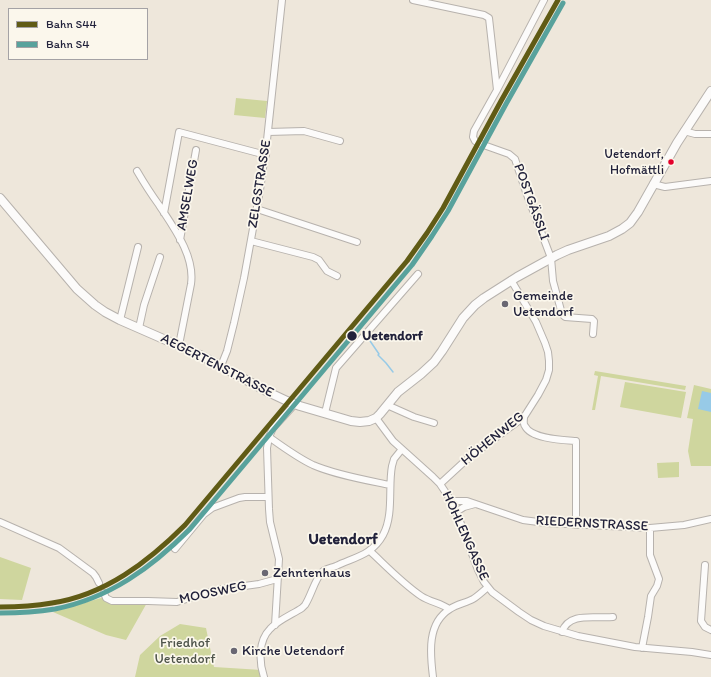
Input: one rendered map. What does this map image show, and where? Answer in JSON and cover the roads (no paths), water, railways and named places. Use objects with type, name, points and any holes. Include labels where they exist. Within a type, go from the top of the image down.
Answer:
[{"type":"main road","points":[[376,418],[398,392],[434,362],[458,326],[471,309],[480,301],[511,280],[552,258],[568,250],[609,236],[626,226],[635,216],[684,131],[711,91]]},
{"type":"main road","name":"AEGERTENSTRASSE","points":[[0,198],[77,289],[99,308],[120,320],[179,345],[295,404],[360,422],[369,421],[376,418]]},
{"type":"street","name":"ZELGSTRASSE","points":[[221,366],[227,351],[234,323],[251,241],[266,155],[282,0]]},
{"type":"street","points":[[413,0],[484,15],[489,18],[496,90]]},
{"type":"street","points":[[496,90],[544,0]]},
{"type":"street","name":"POSTGÄSSLI","points":[[496,90],[474,131],[473,137],[478,143],[509,154],[515,159],[526,192],[552,258]]},
{"type":"street","points":[[268,132],[304,131],[340,141]]},
{"type":"street","points":[[684,131],[695,134],[711,134]]},
{"type":"street","name":"AMSELWEG","points":[[164,213],[179,132],[266,155]]},
{"type":"street","name":"AMSELWEG","points":[[180,240],[196,150]]},
{"type":"street","name":"AMSELWEG","points":[[137,171],[180,240],[188,258],[192,275],[192,284],[179,345]]},
{"type":"street","points":[[653,184],[665,187],[711,181]]},
{"type":"street","points":[[257,209],[357,242]]},
{"type":"street","points":[[251,241],[313,257],[319,260],[327,271],[337,276]]},
{"type":"street","points":[[120,320],[138,248]]},
{"type":"street","points":[[138,328],[160,258]]},
{"type":"street","points":[[552,258],[553,281],[562,314],[564,317],[594,320],[592,334]]},
{"type":"street","points":[[325,413],[336,368],[418,274]]},
{"type":"street","name":"HÖHENWEG","points":[[440,484],[470,457],[524,416],[546,380],[549,370],[548,352],[539,329],[511,280]]},
{"type":"street","points":[[275,625],[279,559],[270,522],[267,448],[269,437],[276,424],[295,404]]},
{"type":"street","points":[[387,405],[414,417],[434,423]]},
{"type":"street","points":[[524,416],[525,426],[536,436],[576,441],[576,525]]},
{"type":"street","name":"HOHLENGASSE","points":[[376,418],[390,438],[430,473],[440,484],[452,502],[481,576],[488,587],[531,620],[562,632],[628,646],[711,655]]},
{"type":"street","points":[[269,437],[303,460],[318,467],[331,472],[390,485]]},
{"type":"street","points":[[264,677],[261,663],[261,652],[266,635],[271,628],[305,605],[323,572],[342,563],[360,557],[370,551],[383,535],[387,525],[389,510],[391,469],[397,455],[402,449]]},
{"type":"street","points":[[176,549],[204,514],[212,508],[239,498],[268,498]]},
{"type":"street","name":"RIEDERNSTRASSE","points":[[452,502],[464,501],[523,520],[576,525],[650,528],[684,525],[711,519]]},
{"type":"street","points":[[456,512],[464,507],[475,504]]},
{"type":"street","points":[[0,522],[59,548],[93,573],[99,583]]},
{"type":"street","points":[[642,648],[650,600],[652,592],[658,584],[659,579],[650,554],[650,528]]},
{"type":"street","points":[[370,551],[403,582],[422,597],[444,606],[449,610]]},
{"type":"street","points":[[705,565],[701,621],[705,627],[711,630]]},
{"type":"street","name":"MOOSWEG","points":[[104,593],[106,598],[112,601],[177,602],[216,590],[264,584],[277,579]]},
{"type":"street","points":[[433,677],[431,656],[434,627],[449,610],[473,599],[488,587]]},
{"type":"street","points":[[562,632],[564,626],[575,619],[613,616]]},
{"type":"water","points":[[702,391],[711,393],[711,412],[698,409]]},
{"type":"waterway","points":[[368,338],[379,354],[378,355],[393,372]]},
{"type":"rail line","name":"S44","points":[[0,607],[46,604],[71,599],[90,593],[108,585],[141,564],[185,525],[407,261],[427,233],[443,208],[558,0]]},
{"type":"rail line","name":"S4","points":[[0,613],[55,609],[94,597],[112,589],[145,569],[190,529],[412,265],[448,211],[563,3]]},
{"type":"place","name":"Uetendorf, Hofmättli","points":[[671,162]]},
{"type":"place","name":"Gemeinde Uetendorf","points":[[505,304]]},
{"type":"place","name":"Uetendorf","points":[[352,336]]},
{"type":"place","name":"Zehntenhaus","points":[[265,573]]},
{"type":"place","name":"Kirche Uetendorf","points":[[234,651]]},
{"type":"district","name":"Uetendorf","points":[[343,540]]},
{"type":"park label","name":"Friedhof Uetendorf","points":[[185,652]]}]
